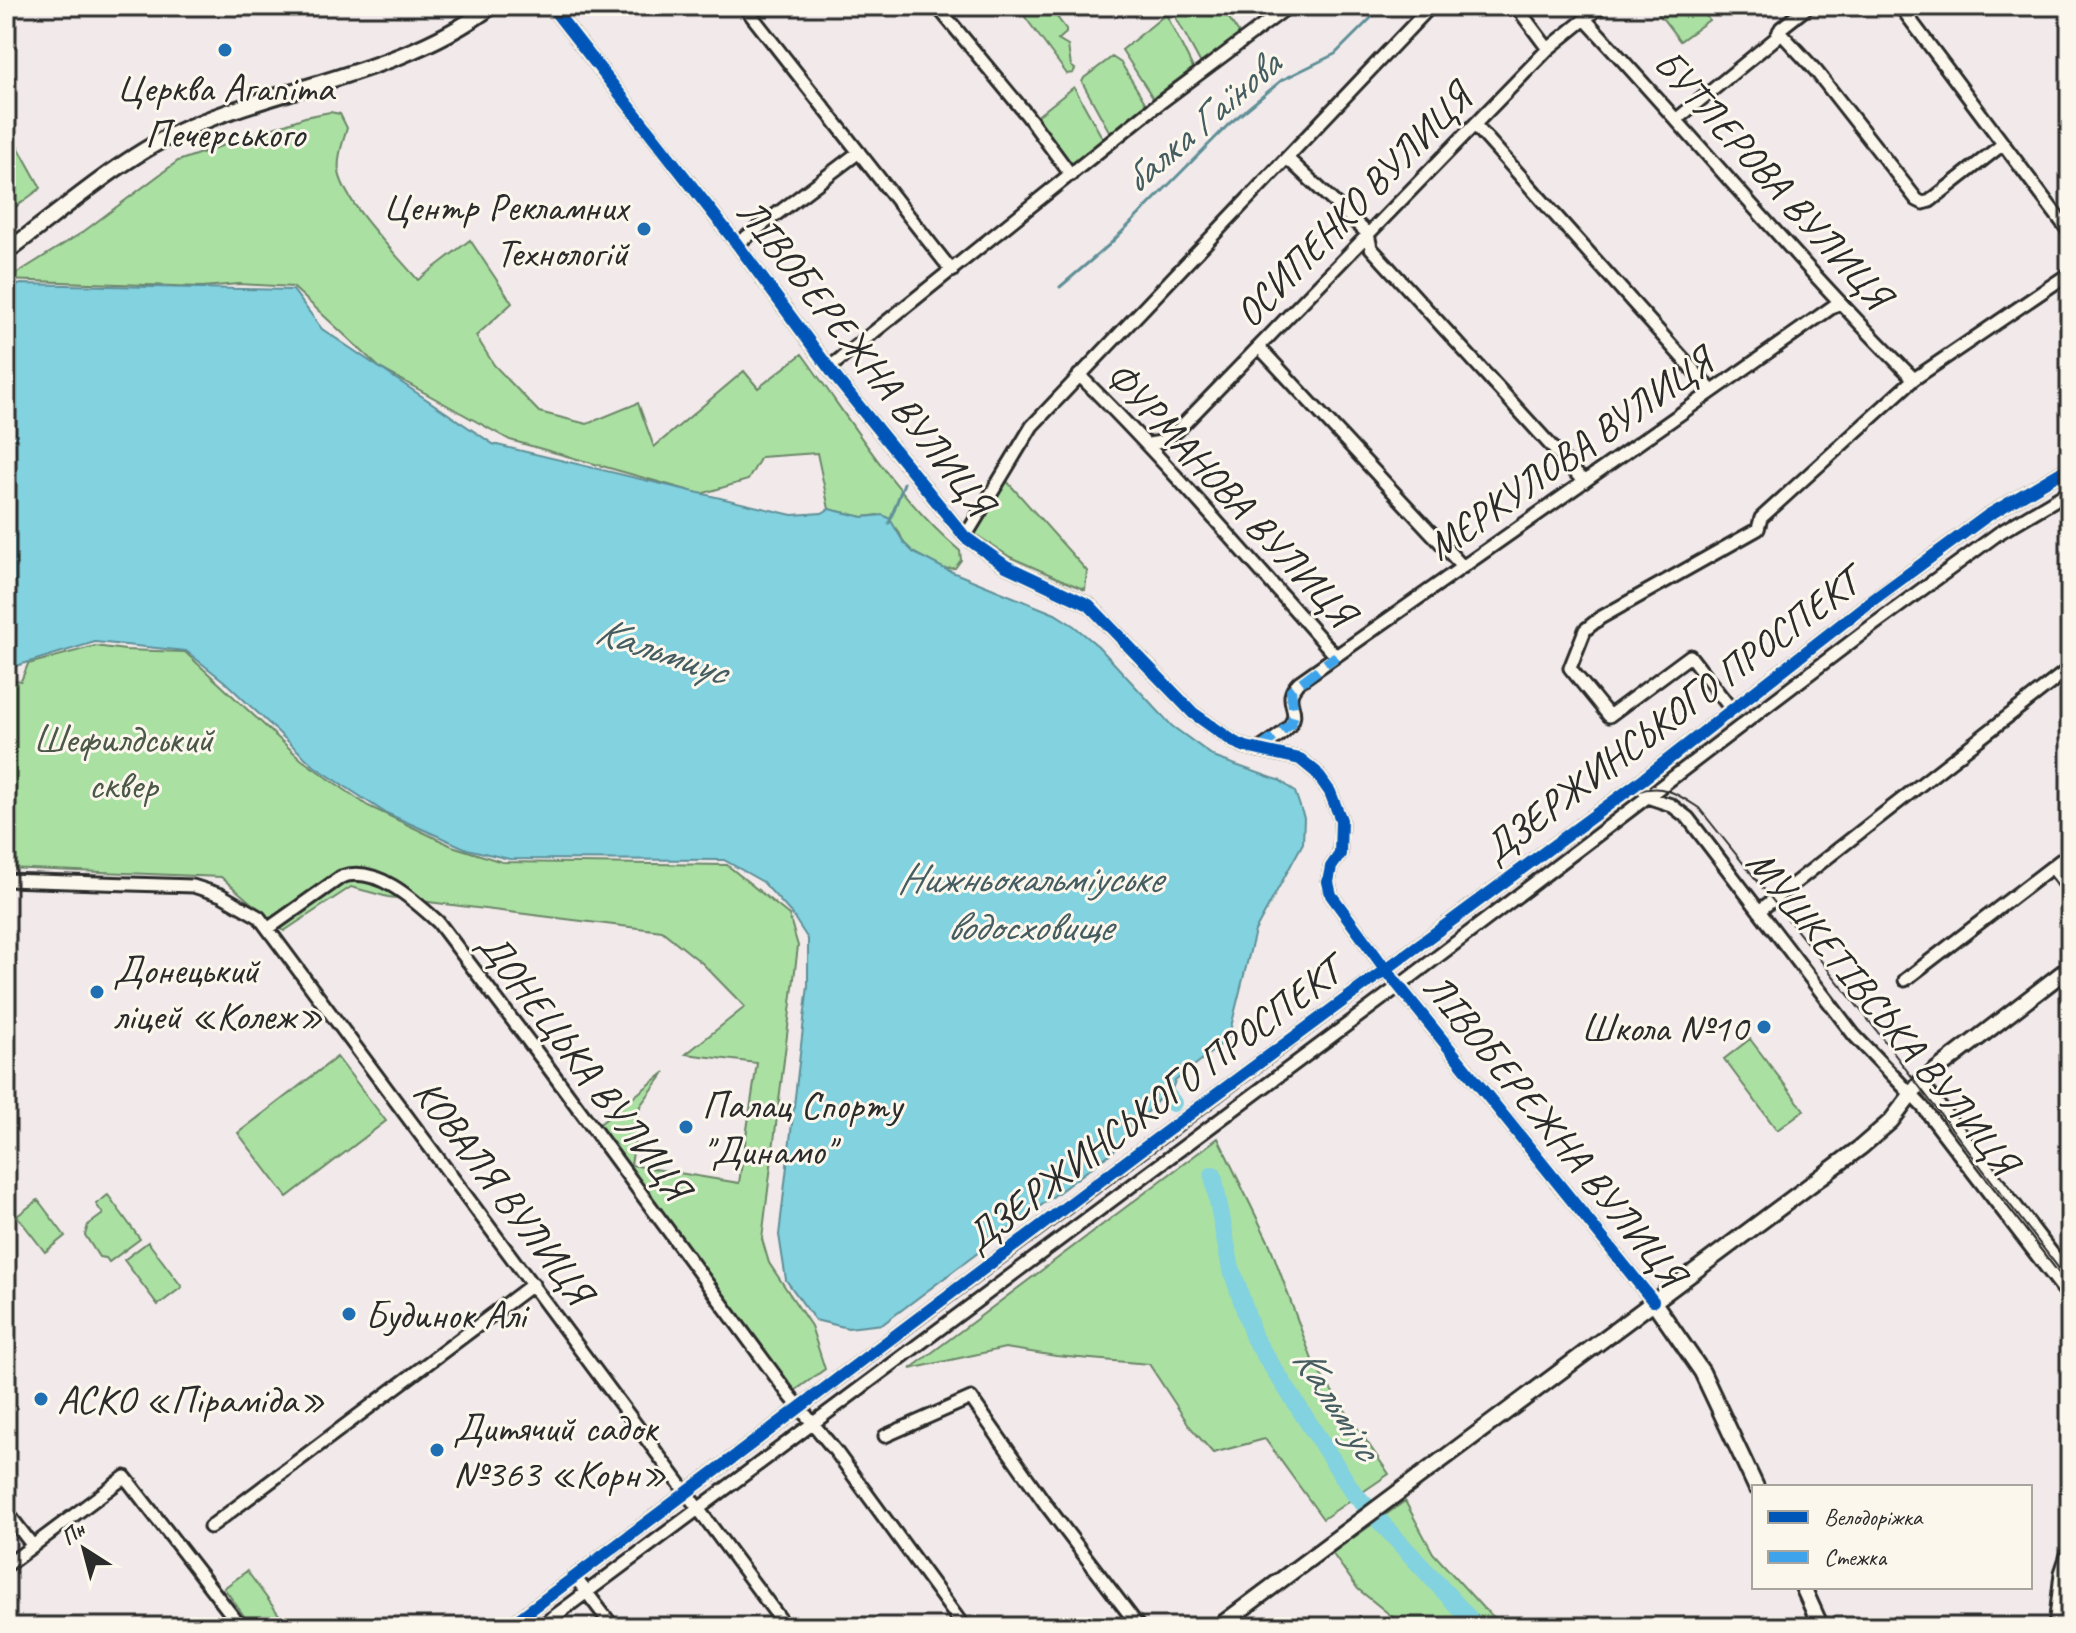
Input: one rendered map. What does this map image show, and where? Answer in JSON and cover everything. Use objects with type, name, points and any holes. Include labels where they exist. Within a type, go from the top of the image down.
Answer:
[{"type":"main road","points":[[6,252],[163,139],[244,106],[398,59],[449,35],[492,6]]},
{"type":"main road","points":[[1218,1627],[1861,1147],[1891,1121],[1917,1089],[2070,967]]},
{"type":"main road","name":"ЛІВОБЕРЕЖНА ВУЛИЦЯ","points":[[1653,1301],[1702,1372],[1755,1485]]},
{"type":"main road","points":[[1804,1589],[1821,1627]]},
{"type":"street","name":"ЛІВОБЕРЕЖНА ВУЛИЦЯ","points":[[551,6],[935,504],[965,537],[1006,566],[1089,605],[1193,713],[1234,742],[1308,763],[1330,792],[1341,820],[1340,854],[1329,875],[1331,895],[1386,970],[1653,1301]]},
{"type":"street","points":[[744,6],[952,271]]},
{"type":"street","points":[[937,6],[1027,115],[1071,175]]},
{"type":"street","points":[[829,368],[1153,108],[1289,6]]},
{"type":"street","points":[[965,537],[1032,426],[1431,6]]},
{"type":"street","points":[[1516,6],[1548,49]]},
{"type":"street","name":"ОСИПЕНКО ВУЛИЦЯ","points":[[1149,444],[1161,442],[1177,431],[1548,49],[1601,6]]},
{"type":"street","points":[[1677,119],[1776,38],[1779,31],[1809,6]]},
{"type":"street","points":[[1900,6],[2070,233]]},
{"type":"street","name":"БУТЛЕРОВА ВУЛИЦЯ","points":[[1585,19],[1838,303],[1914,379]]},
{"type":"street","points":[[1779,31],[1816,71],[1917,200],[1923,203],[1930,201],[2003,144]]},
{"type":"street","points":[[1475,125],[1712,391]]},
{"type":"street","points":[[737,244],[859,152]]},
{"type":"street","points":[[1288,159],[1368,234],[1371,248],[1584,482]]},
{"type":"street","points":[[1731,709],[1690,656],[1609,716],[1570,668],[1585,630],[1600,618],[1758,529],[1761,518],[1914,379],[2070,273]]},
{"type":"street","name":"МЄРКУЛОВА ВУЛИЦЯ","points":[[1258,750],[1291,724],[1294,714],[1291,690],[1838,303]]},
{"type":"street","points":[[1259,347],[1463,567]]},
{"type":"street","name":"ФУРМАНОВА ВУЛИЦЯ","points":[[1079,375],[1149,444],[1336,656]]},
{"type":"street","name":"ДЗЕРЖИНСЬКОГО ПРОСПЕКТ","points":[[508,1627],[1140,1151],[1638,783],[1987,516],[2070,467]]},
{"type":"street","name":"ДЗЕРЖИНСЬКОГО ПРОСПЕКТ","points":[[540,1627],[1650,798],[1872,626],[1999,533],[2070,491]]},
{"type":"street","points":[[1759,911],[2070,668]]},
{"type":"street","name":"МУШКЕТІВСЬКА ВУЛИЦЯ","points":[[1638,783],[1650,798],[1671,805],[1688,818],[1854,1035],[1917,1089],[2070,1277]]},
{"type":"street","points":[[1905,980],[2070,853]]},
{"type":"street","points":[[2052,867],[2070,890]]},
{"type":"street","name":"ДОНЕЦЬКА ВУЛИЦЯ","points":[[269,928],[341,877],[352,873],[385,883],[415,902],[438,922],[800,1408]]},
{"type":"street","name":"КОВАЛЯ ВУЛИЦЯ","points":[[6,880],[193,886],[245,907],[259,917],[687,1493]]},
{"type":"street","name":"МУШКЕТІВСЬКА ВУЛИЦЯ","points":[[1917,1089],[2066,1287]]},
{"type":"street","points":[[210,1527],[533,1284]]},
{"type":"street","points":[[885,1436],[971,1398],[1047,1506],[1139,1627]]},
{"type":"street","points":[[800,1408],[837,1453],[964,1627]]},
{"type":"street","points":[[6,1566],[125,1477],[241,1627]]},
{"type":"street","points":[[687,1493],[786,1627]]},
{"type":"street","points":[[6,1511],[33,1546]]},
{"type":"street","points":[[2055,1627],[2061,1573],[2070,1554]]},
{"type":"street","points":[[575,1577],[613,1627]]},
{"type":"green space","points":[[1017,6],[1055,6],[1054,13],[1066,29],[1058,40],[1068,46],[1071,66],[1075,69],[1073,73],[1067,74]]},
{"type":"green space","points":[[1177,6],[1221,6],[1240,35],[1200,62],[1174,14]]},
{"type":"green space","points":[[1653,6],[1698,6],[1709,20],[1680,41]]},
{"type":"green space","points":[[1166,14],[1193,68],[1153,98],[1122,50]]},
{"type":"green space","points":[[1112,57],[1121,63],[1146,104],[1110,133],[1082,82]]},
{"type":"green space","points":[[1074,87],[1104,141],[1071,166],[1035,118]]},
{"type":"green space","points":[[330,112],[340,114],[347,128],[339,161],[343,185],[372,228],[418,280],[470,240],[512,303],[476,336],[494,365],[539,412],[587,424],[638,403],[654,447],[744,371],[758,388],[802,354],[895,483],[960,551],[961,560],[955,568],[944,569],[914,553],[904,543],[898,530],[878,515],[863,517],[829,509],[817,453],[761,457],[748,480],[701,494],[510,440],[380,368],[293,287],[6,280],[83,232],[178,161],[305,117]]},
{"type":"green space","points":[[6,125],[41,188],[6,214]]},
{"type":"green space","points":[[1004,478],[1087,571],[1085,590],[1010,557],[972,532]]},
{"type":"green space","name":"Шефилдський сквер","points":[[95,646],[185,652],[302,760],[368,806],[452,846],[502,862],[727,865],[789,915],[798,946],[762,1239],[769,1263],[811,1326],[825,1369],[793,1392],[596,1127],[665,1072],[640,1106],[631,1165],[739,1183],[757,1063],[686,1054],[745,1007],[702,963],[662,931],[388,897],[351,887],[284,931],[221,877],[6,868],[6,679],[21,681],[28,664]]},
{"type":"green space","points":[[1750,1039],[1804,1110],[1777,1130],[1724,1059]]},
{"type":"green space","points":[[337,1057],[386,1121],[287,1197],[238,1133]]},
{"type":"green space","points":[[1218,1138],[1270,1245],[1314,1365],[1389,1474],[1323,1519],[1265,1439],[1213,1453],[1191,1428],[1149,1364],[1005,1348],[910,1369]]},
{"type":"green space","points":[[108,1195],[140,1239],[109,1262],[99,1257],[85,1235],[88,1225],[103,1214],[96,1204]]},
{"type":"green space","points":[[38,1200],[65,1236],[45,1252],[17,1216]]},
{"type":"green space","points":[[148,1242],[182,1287],[158,1305],[124,1260]]},
{"type":"green space","points":[[1405,1501],[1433,1553],[1483,1608],[1506,1627],[1405,1627],[1358,1589],[1332,1553]]},
{"type":"green space","points":[[247,1571],[288,1627],[252,1627],[224,1588]]},
{"type":"water","name":"Нижньокальміуське водосховище","points":[[21,284],[293,290],[322,329],[493,444],[792,515],[822,513],[829,509],[863,517],[883,515],[890,519],[904,543],[914,553],[1055,614],[1098,646],[1172,726],[1216,758],[1281,781],[1295,792],[1304,818],[1303,843],[1255,931],[1228,1039],[1175,1081],[1169,1097],[1158,1100],[1115,1150],[883,1324],[848,1328],[815,1320],[786,1280],[779,1235],[808,985],[808,939],[791,913],[763,882],[724,860],[509,859],[467,849],[384,812],[314,766],[225,682],[186,651],[95,642],[6,669],[6,289]]},
{"type":"waterway","name":"балка Гаїнова","points":[[1060,287],[1109,245],[1229,124],[1282,80],[1335,54],[1383,6]]},
{"type":"waterway","points":[[889,523],[904,483]]},
{"type":"waterway","name":"Кальмиус","points":[[1155,1080],[1173,1103]]},
{"type":"waterway","name":"Кальміус","points":[[1213,1175],[1230,1264],[1254,1338],[1353,1492],[1477,1627]]},
{"type":"tram line","points":[[518,1627],[1390,975],[1865,615],[1991,522],[2070,475]]},
{"type":"tram line","points":[[1637,792],[1662,789],[1699,808],[1866,1017],[2070,1283]]},
{"type":"tram line","points":[[2062,1627],[2066,1570],[2070,1564]]},
{"type":"marked path","points":[[1258,750],[1291,724],[1294,714],[1291,690],[1336,656]]},
{"type":"cycle path","points":[[551,6],[737,244],[837,379],[965,537],[1006,566],[1089,605],[1193,713],[1234,742],[1300,759],[1316,772],[1330,792],[1341,820],[1340,854],[1331,867],[1328,882],[1331,895],[1386,970],[1653,1301]]},
{"type":"cycle path","points":[[508,1627],[1140,1151],[1638,783],[1866,605],[1987,516],[2070,467]]},
{"type":"place","name":"Церква Агапіта Печерського","points":[[225,50]]},
{"type":"place","name":"Центр Рекламних Технологій","points":[[644,229]]},
{"type":"place","name":"Донецький ліцей «Колеж»","points":[[97,992]]},
{"type":"place","name":"Школа №10","points":[[1764,1027]]},
{"type":"place","name":"Палац Спорту \"Динамо\"","points":[[686,1127]]},
{"type":"place","name":"Будинок Алі","points":[[349,1314]]},
{"type":"place","name":"АСКО «Піраміда»","points":[[41,1399]]},
{"type":"place","name":"Дитячий садок №363 «Корн»","points":[[437,1450]]}]
